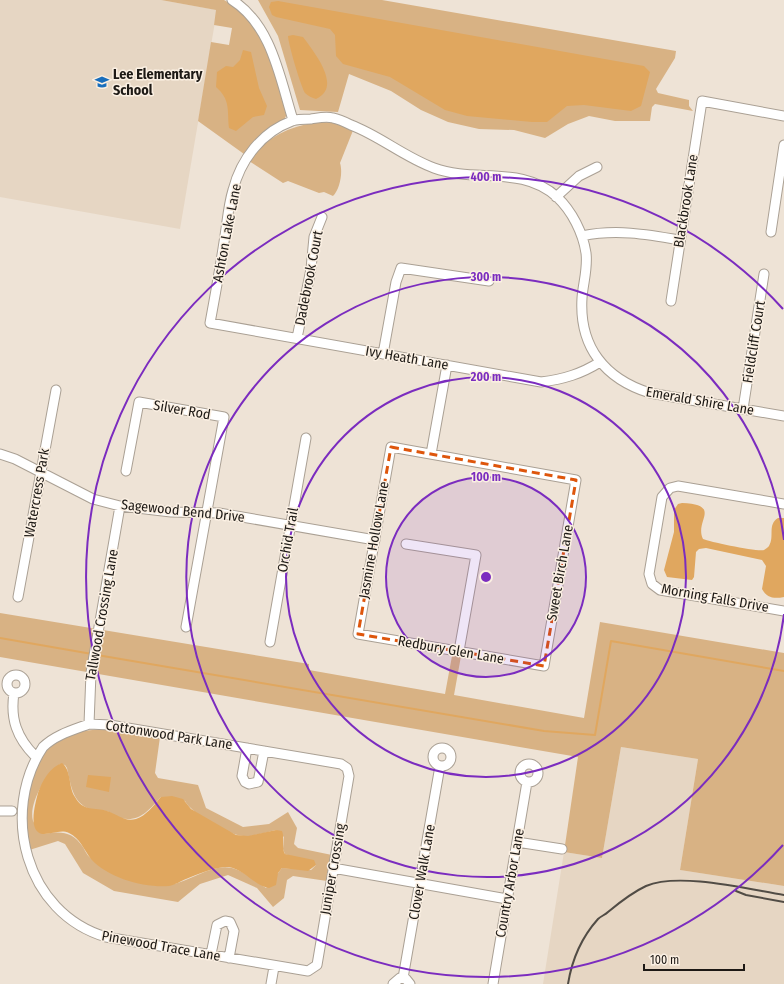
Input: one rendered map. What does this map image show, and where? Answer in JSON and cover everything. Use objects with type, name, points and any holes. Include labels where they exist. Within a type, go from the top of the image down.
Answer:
[{"type":"street","points":[[232,0],[252,16],[263,32],[293,120]]},
{"type":"street","name":"Blackbrook Lane","points":[[671,301],[679,240],[702,101],[784,116]]},
{"type":"street","name":"Emerald Shire Lane","points":[[293,120],[333,118],[370,132],[402,153],[436,169],[473,175],[502,175],[522,178],[540,186],[556,197],[575,221],[582,236],[586,253],[586,268],[582,298],[582,321],[587,338],[600,362],[617,379],[643,391],[784,416]]},
{"type":"street","name":"Ashton Lake Lane","points":[[210,324],[233,190],[243,163],[256,144],[274,130],[293,120]]},
{"type":"street","points":[[770,232],[784,145]]},
{"type":"street","points":[[556,197],[579,176],[597,167]]},
{"type":"street","name":"Dadebrook Court","points":[[297,338],[311,269],[314,237],[322,217]]},
{"type":"street","points":[[582,236],[599,232],[621,232],[679,240]]},
{"type":"street","points":[[383,354],[396,282],[401,268],[489,281]]},
{"type":"street","name":"Fieldcliff Court","points":[[743,409],[764,274]]},
{"type":"street","name":"Ivy Heath Lane","points":[[210,324],[297,338],[541,382],[564,379],[585,372],[600,362]]},
{"type":"street","points":[[431,454],[447,365]]},
{"type":"street","name":"Watercress Park","points":[[18,597],[56,390]]},
{"type":"street","name":"Silver Rod","points":[[126,471],[139,402],[224,418],[207,512]]},
{"type":"street","name":"Orchid Trail","points":[[270,642],[306,438]]},
{"type":"street","name":"Jasmine Hollow Lane","points":[[358,634],[391,447],[431,454]]},
{"type":"street","name":"Sagewood Bend Drive","points":[[0,454],[16,459],[94,499],[120,506],[159,511],[207,512],[374,540]]},
{"type":"street","name":"Sweet Birch Lane","points":[[431,454],[576,480],[544,666]]},
{"type":"street","name":"Morning Falls Drive","points":[[784,504],[678,486],[670,488],[662,496],[649,574],[652,584],[660,590],[784,611]]},
{"type":"street","name":"Tallwood Crossing Lane","points":[[89,724],[91,672],[120,506]]},
{"type":"street","points":[[186,627],[207,512]]},
{"type":"street","points":[[406,544],[476,555],[459,651]]},
{"type":"street","name":"Redbury Glen Lane","points":[[358,634],[544,666]]},
{"type":"street","points":[[14,693],[13,718],[16,728],[20,738],[35,756]]},
{"type":"street","name":"Cottonwood Park Lane","points":[[12,811],[21,778],[35,756],[44,746],[58,736],[89,724],[110,724],[341,764],[347,768]]},
{"type":"street","points":[[247,748],[242,776],[248,784],[258,782],[264,751]]},
{"type":"street","name":"Clover Walk Lane","points":[[393,984],[397,979],[407,981],[420,884],[440,766]]},
{"type":"street","name":"Juniper Crossing","points":[[312,970],[316,966],[349,776],[347,768]]},
{"type":"street","name":"Country Arbor Lane","points":[[493,984],[527,782]]},
{"type":"street","points":[[0,811],[12,811]]},
{"type":"street","name":"Pinewood Trace Lane","points":[[12,811],[14,835],[22,866],[38,893],[61,915],[91,932],[106,937],[211,954],[274,967],[308,971],[312,970]]},
{"type":"street","points":[[517,842],[562,849]]},
{"type":"street","points":[[333,868],[507,899]]},
{"type":"street","points":[[211,954],[217,925],[226,921],[230,922],[234,931],[229,958]]},
{"type":"street","points":[[271,984],[274,967]]},
{"type":"highlighted area","points":[[391,447],[576,480],[544,666],[358,634]]},
{"type":"shaded area","name":"Lee Elementary School","points":[[0,0],[161,0],[217,10],[180,229],[0,197]]},
{"type":"shaded area","points":[[161,0],[224,0],[250,21],[259,35],[272,66],[287,114],[283,122],[269,129],[255,140],[244,154],[198,121],[211,42],[229,45],[232,28],[214,25],[216,10]]},
{"type":"shaded area","points":[[258,0],[382,0],[676,51],[675,58],[656,89],[658,93],[689,100],[689,106],[693,111],[655,104],[652,107],[650,121],[615,121],[589,116],[568,124],[545,138],[514,130],[479,129],[448,122],[421,110],[391,91],[349,74],[338,112],[300,110],[278,36]]},
{"type":"shaded area","points":[[278,1],[644,66],[650,72],[641,106],[631,111],[584,105],[567,106],[547,122],[467,116],[445,110],[390,77],[343,64],[336,56],[335,35],[330,29],[272,15],[269,7],[271,2]]},
{"type":"shaded area","points":[[293,35],[303,37],[324,69],[327,78],[327,86],[324,94],[316,99],[305,93],[301,83],[292,56],[288,36]]},
{"type":"shaded area","points":[[243,50],[251,52],[259,88],[267,106],[264,115],[253,117],[236,131],[229,128],[226,101],[224,96],[216,87],[217,72],[226,66],[233,67],[240,60]]},
{"type":"shaded area","points":[[321,122],[339,123],[354,128],[340,163],[340,180],[333,196],[324,192],[319,193],[288,181],[283,183],[249,161],[256,152],[272,138],[281,133],[300,126]]},
{"type":"shaded area","points":[[678,504],[694,504],[701,507],[704,511],[701,532],[703,539],[753,550],[764,550],[769,546],[771,542],[773,524],[778,518],[784,518],[784,597],[771,597],[762,589],[766,566],[762,560],[706,548],[699,549],[696,552],[694,577],[692,580],[667,577],[664,570],[674,532],[674,510]]},
{"type":"shaded area","points":[[0,613],[309,664],[309,670],[445,694],[452,656],[461,656],[454,695],[584,718],[600,622],[784,653],[784,886],[680,870],[698,759],[621,747],[602,858],[564,852],[578,757],[0,657]]},
{"type":"shaded area","points":[[117,729],[160,737],[155,773],[158,778],[198,785],[206,808],[243,827],[269,824],[288,812],[297,828],[294,844],[298,848],[332,855],[327,881],[293,876],[287,880],[284,898],[273,907],[257,888],[228,875],[200,884],[178,902],[114,891],[83,873],[65,844],[58,841],[23,852],[18,823],[19,799],[45,752],[54,744],[83,731]],"holes":[[[60,764],[65,765],[74,794],[81,804],[86,807],[108,812],[120,818],[133,819],[148,811],[161,797],[185,801],[189,806],[211,823],[237,835],[251,836],[276,830],[284,837],[283,849],[285,854],[316,865],[311,870],[282,868],[266,888],[236,869],[223,867],[213,869],[183,881],[163,886],[153,885],[131,877],[91,858],[79,842],[70,835],[66,833],[43,834],[34,823],[32,814],[33,806],[44,781]]]},
{"type":"shaded area","points":[[621,747],[698,759],[680,870],[784,886],[784,984],[543,984],[564,852],[602,858]]},
{"type":"shaded area","points":[[62,763],[69,775],[73,793],[78,802],[85,807],[107,811],[124,819],[132,820],[140,818],[150,810],[161,797],[172,796],[183,799],[191,809],[236,835],[248,836],[276,830],[282,831],[283,849],[285,854],[314,860],[316,865],[308,871],[282,868],[278,873],[276,885],[269,888],[264,887],[240,871],[229,867],[208,871],[169,886],[138,883],[107,872],[91,859],[73,835],[66,832],[42,834],[37,832],[34,822],[34,809],[38,793],[44,779],[50,771]]},
{"type":"shaded area","points":[[88,775],[111,777],[109,792],[86,787]]},
{"type":"waterway","points":[[0,638],[92,654]]},
{"type":"waterway","points":[[97,655],[544,731],[595,735],[611,641],[784,671]]},
{"type":"railway","points":[[568,984],[578,949],[592,926],[599,918],[621,901],[646,886],[660,882],[694,881],[784,895]]},
{"type":"railway","points":[[736,891],[746,895],[784,902]]},
{"type":"place","name":"Lee Elementary School","points":[[102,82]]}]
